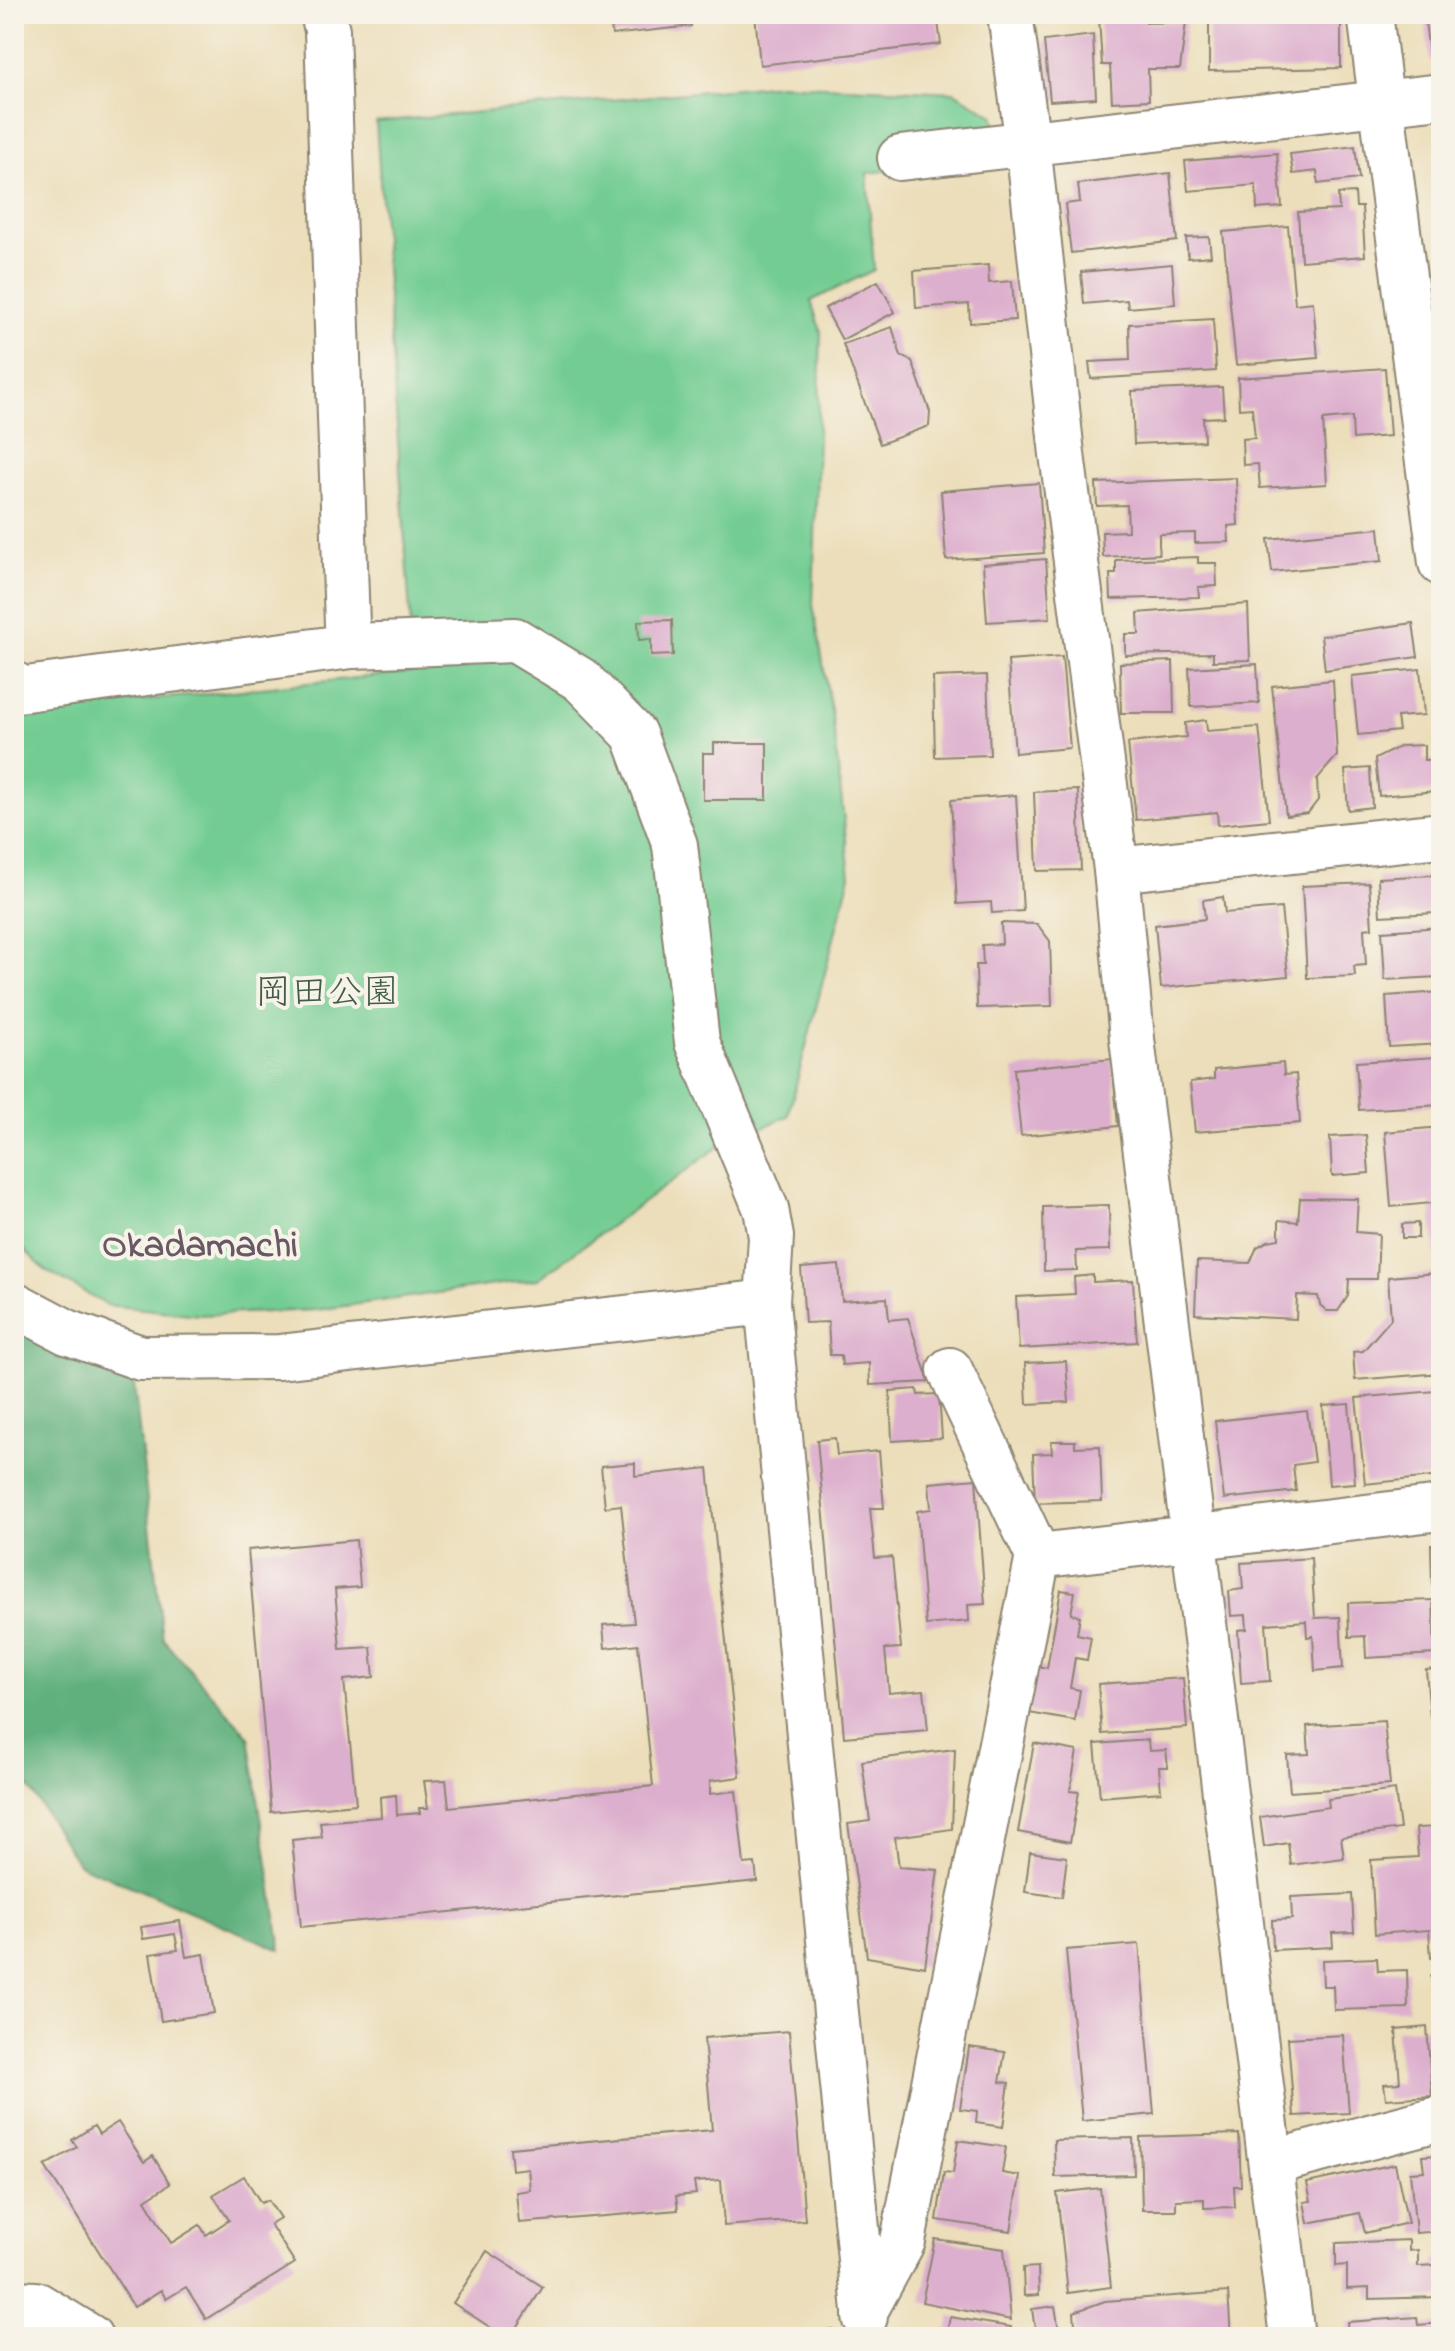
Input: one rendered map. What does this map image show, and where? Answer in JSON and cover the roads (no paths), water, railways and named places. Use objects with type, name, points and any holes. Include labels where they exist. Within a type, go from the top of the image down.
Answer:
[{"type":"street","points":[[323,14],[327,30],[347,625],[352,646]]},
{"type":"street","points":[[1010,14],[1028,144],[1062,454],[1116,870],[1132,1039],[1292,2337]]},
{"type":"street","points":[[1370,14],[1441,563]]},
{"type":"street","points":[[900,158],[1441,96]]},
{"type":"street","points":[[14,684],[18,690],[352,646],[515,640],[581,680],[634,734],[675,845],[697,1042],[766,1209],[771,1237],[767,1302],[866,2324]]},
{"type":"street","points":[[1116,870],[1441,835]]},
{"type":"street","points":[[14,1304],[67,1332],[141,1358],[279,1357],[767,1302]]},
{"type":"street","points":[[866,2324],[903,2241],[1038,1556],[950,1370]]},
{"type":"street","points":[[1038,1556],[1441,1508]]},
{"type":"street","points":[[1271,2163],[1441,2118]]},
{"type":"street","points":[[14,2303],[36,2304],[90,2337]]},
{"type":"district","name":"Okadamachi","points":[[200,1247]]},
{"type":"park label","name":"岡田公園","points":[[327,994]]}]
